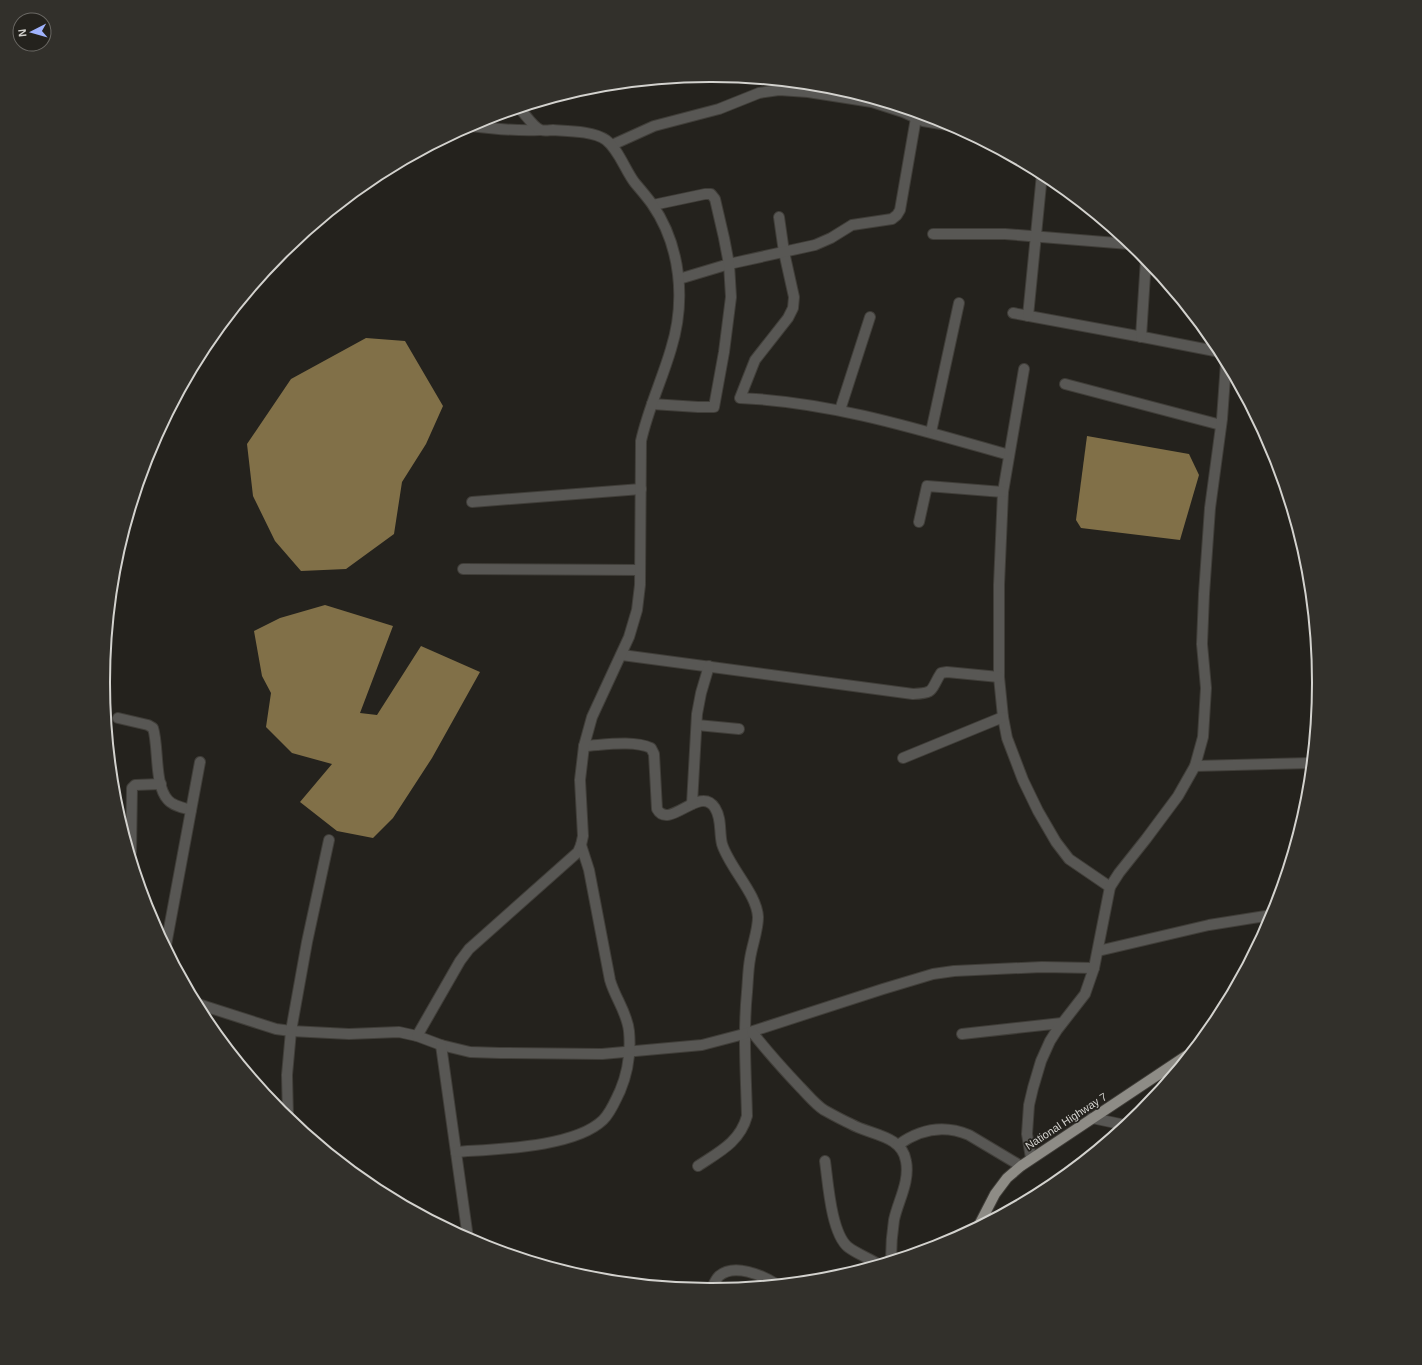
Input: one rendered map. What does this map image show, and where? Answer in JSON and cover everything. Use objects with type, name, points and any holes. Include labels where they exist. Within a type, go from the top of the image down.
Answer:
[{"type":"main road","name":"National Highway 7","points":[[983,1218],[995,1194],[1007,1178],[1021,1166],[1173,1064]]},
{"type":"street","points":[[612,146],[654,126],[719,109],[759,93],[779,90],[808,92],[849,98]]},
{"type":"street","points":[[523,112],[540,130]]},
{"type":"street","points":[[679,279],[729,264],[815,245],[831,238],[852,225],[892,219],[900,210],[920,120]]},
{"type":"street","points":[[417,1036],[460,961],[469,949],[578,852],[581,845],[583,836],[580,780],[584,746],[592,717],[607,683],[622,655],[629,637],[636,610],[640,585],[641,441],[645,422],[672,348],[679,306],[679,279],[674,252],[664,226],[652,205],[631,178],[612,146],[605,139],[596,135],[568,131],[522,131],[483,127]]},
{"type":"street","points":[[1028,316],[1041,181]]},
{"type":"street","points":[[652,205],[711,194],[715,199],[724,238],[729,264],[731,297],[724,352],[714,407],[652,404]]},
{"type":"street","points":[[779,218],[784,252],[794,297],[793,308],[788,318],[755,360],[740,398],[770,399],[840,410],[931,432],[1009,455]]},
{"type":"street","points":[[933,234],[1005,234],[1120,243]]},
{"type":"street","points":[[1141,336],[1145,268]]},
{"type":"street","points":[[931,432],[959,303]]},
{"type":"street","points":[[1013,313],[1211,350]]},
{"type":"street","points":[[840,410],[870,317]]},
{"type":"street","points":[[1024,369],[1003,492],[1000,584],[1000,677],[1002,717],[1006,738],[1023,780],[1038,811],[1056,842],[1069,859],[1110,887]]},
{"type":"street","points":[[1032,1158],[1027,1134],[1029,1105],[1041,1061],[1050,1041],[1085,994],[1098,951],[1110,887],[1178,796],[1195,766],[1203,737],[1206,688],[1202,644],[1204,594],[1210,508],[1221,425],[1225,373]]},
{"type":"street","points":[[1065,384],[1221,425]]},
{"type":"street","points":[[920,522],[927,486],[1003,492]]},
{"type":"street","points":[[472,502],[641,489]]},
{"type":"street","points":[[463,569],[640,570]]},
{"type":"street","points":[[622,655],[914,694],[927,693],[933,689],[941,673],[947,672],[1000,677]]},
{"type":"street","points":[[692,804],[697,725],[701,693],[708,666]]},
{"type":"street","points":[[903,758],[1002,717]]},
{"type":"street","points":[[118,718],[148,725],[153,728],[163,791],[168,801],[191,810]]},
{"type":"street","points":[[697,725],[739,729]]},
{"type":"street","points":[[584,746],[635,744],[645,745],[651,748],[654,754],[657,809],[659,814],[664,816],[672,814],[692,804],[704,801],[710,803],[715,808],[719,819],[722,843],[726,853],[756,908],[758,917],[750,959],[747,1116],[745,1126],[740,1134],[727,1146],[698,1166]]},
{"type":"street","points":[[167,938],[200,762]]},
{"type":"street","points":[[1195,766],[1306,763]]},
{"type":"street","points":[[131,839],[132,788],[134,785],[140,784],[161,784]]},
{"type":"street","points":[[288,1109],[287,1075],[291,1031],[307,942],[329,840]]},
{"type":"street","points":[[456,1152],[526,1146],[552,1142],[576,1135],[593,1127],[603,1120],[614,1105],[628,1067],[629,1031],[626,1015],[612,989],[590,878],[581,845]]},
{"type":"street","points":[[1098,951],[1209,925],[1264,916]]},
{"type":"street","points":[[206,1007],[276,1029],[291,1031],[349,1034],[399,1032],[470,1052],[602,1054],[702,1045],[748,1033],[933,974],[954,971],[1042,967],[1094,968]]},
{"type":"street","points":[[962,1034],[1062,1023]]},
{"type":"street","points":[[748,1033],[824,1110],[855,1126],[884,1136],[898,1145],[904,1152],[907,1162],[907,1175],[903,1195],[894,1219],[891,1255]]},
{"type":"street","points":[[441,1045],[467,1231]]},
{"type":"street","points":[[1092,1118],[1118,1124]]},
{"type":"street","points":[[898,1145],[920,1132],[936,1130],[960,1131],[1021,1166]]},
{"type":"street","points":[[825,1161],[834,1220],[842,1239],[848,1247],[873,1261]]},
{"type":"street","points":[[714,1283],[718,1277],[726,1272],[737,1271],[752,1273],[768,1280]]},
{"type":"shaded area","points":[[366,338],[405,341],[443,406],[426,444],[402,482],[394,534],[346,569],[301,571],[275,541],[253,496],[247,444],[291,379]]},
{"type":"shaded area","points":[[1087,436],[1189,454],[1199,475],[1180,540],[1081,528],[1076,520]]},
{"type":"shaded area","points":[[325,605],[393,626],[360,713],[377,715],[421,646],[480,672],[432,758],[393,818],[373,838],[337,831],[300,802],[332,764],[292,753],[266,727],[271,693],[262,676],[254,631],[280,618]]}]
